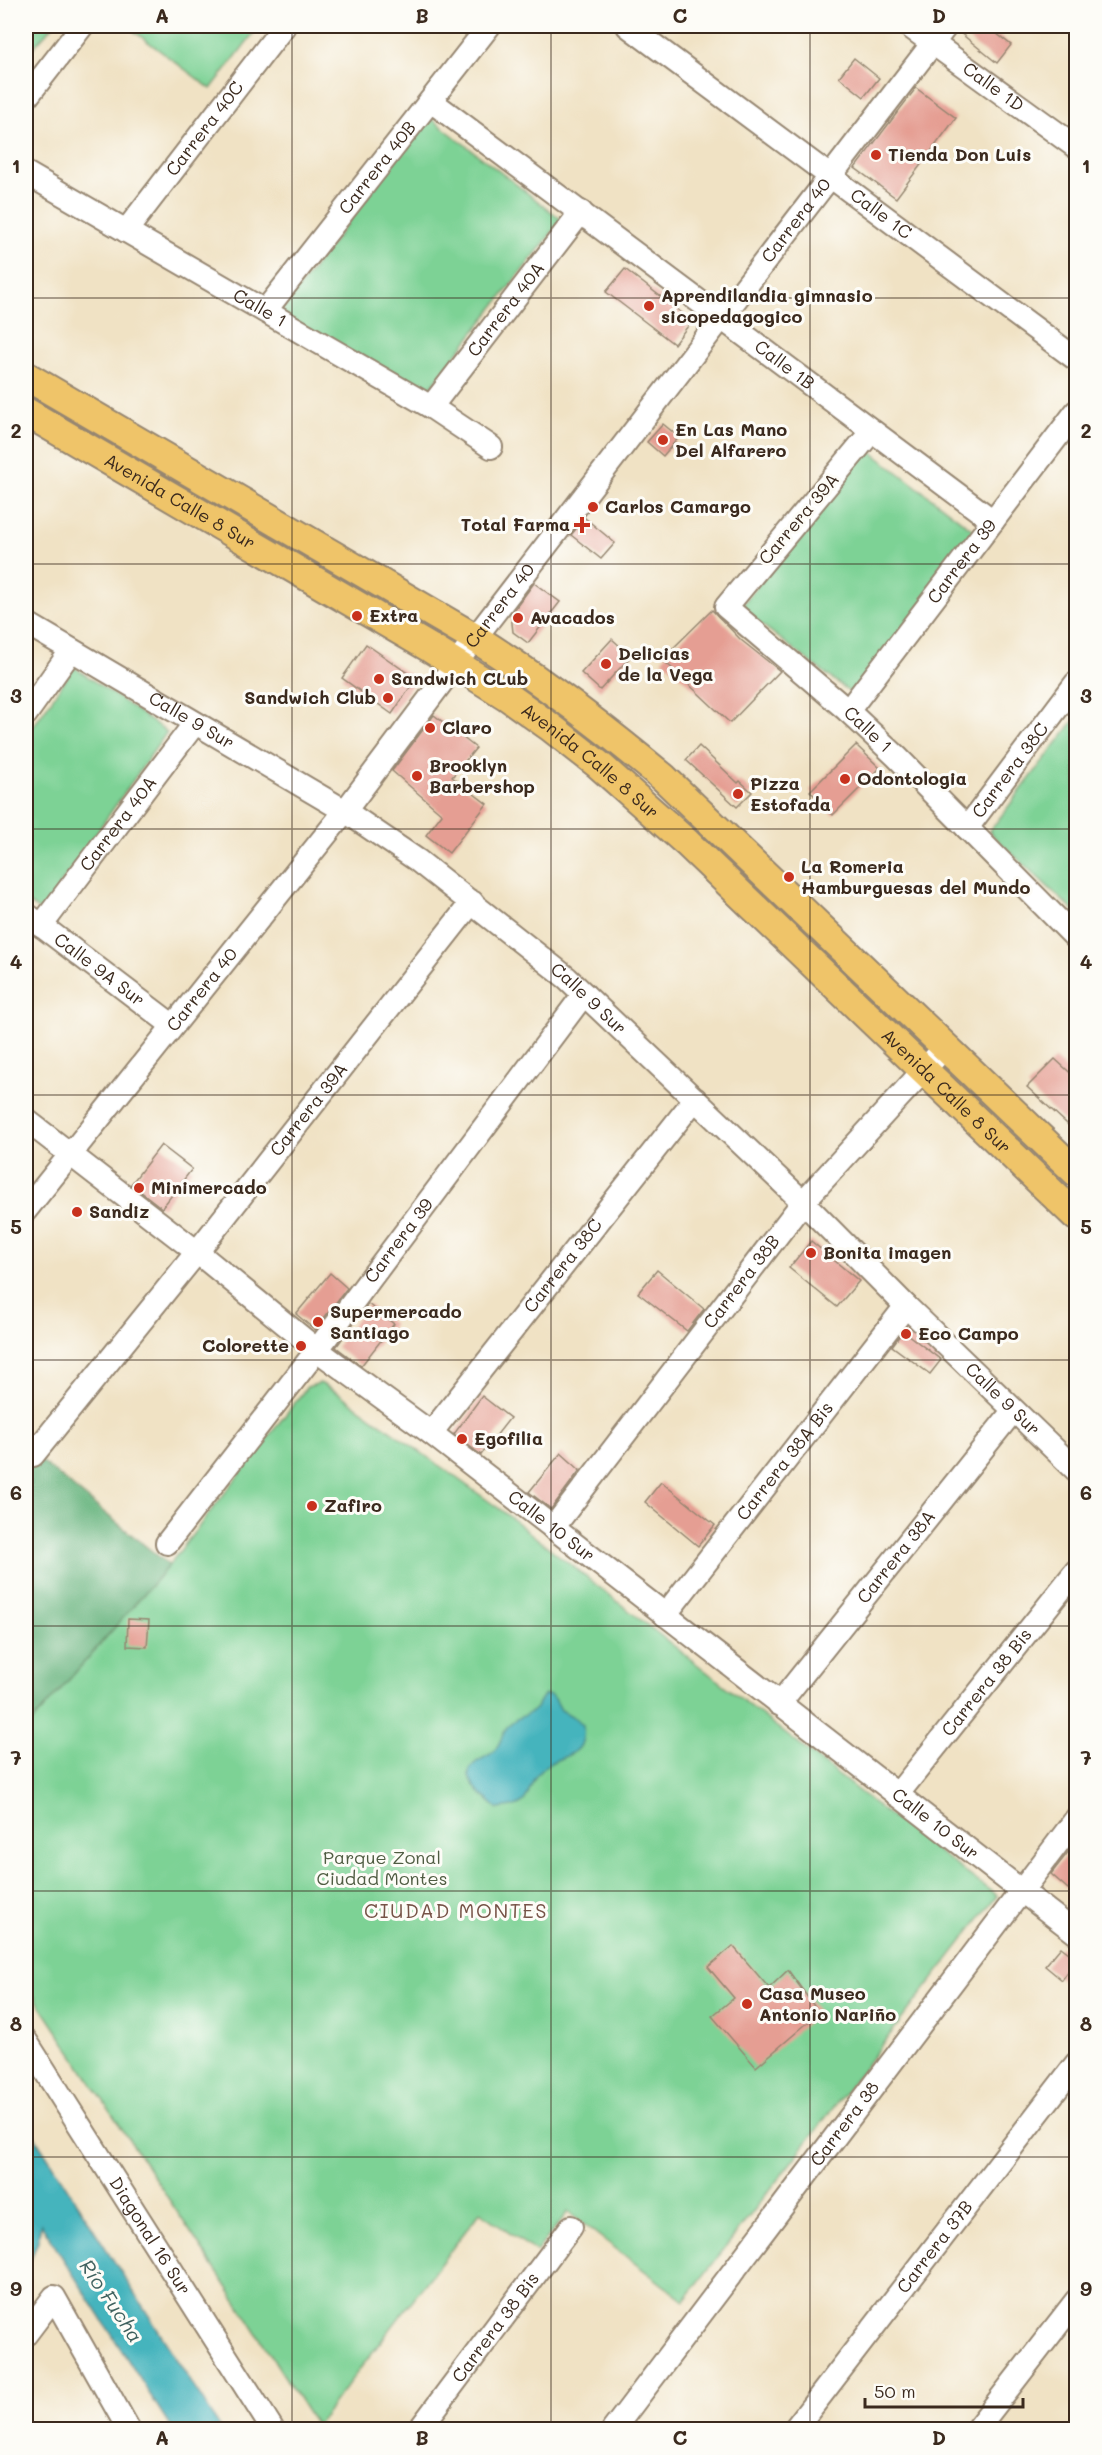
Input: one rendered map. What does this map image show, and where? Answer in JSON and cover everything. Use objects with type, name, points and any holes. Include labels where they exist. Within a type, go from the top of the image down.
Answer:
[{"type":"main road","name":"Avenida Calle 8 Sur","points":[[26,376],[475,638],[564,699],[664,778],[1077,1172]]},
{"type":"main road","name":"Avenida Calle 8 Sur","points":[[26,412],[456,663],[549,726],[632,793],[1075,1211]]},
{"type":"street","points":[[26,98],[82,26]]},
{"type":"street","name":"Carrera 40C","points":[[126,231],[284,26]]},
{"type":"street","name":"Carrera 40B","points":[[265,311],[489,26]]},
{"type":"street","name":"Calle 1C","points":[[628,26],[1077,359]]},
{"type":"street","name":"Calle 1D","points":[[909,26],[939,34],[1077,147]]},
{"type":"street","name":"Carrera 40","points":[[26,1210],[345,811],[939,34]]},
{"type":"street","name":"Calle 1B","points":[[431,100],[993,521]]},
{"type":"street","name":"Calle 1","points":[[26,173],[431,407],[491,447]]},
{"type":"street","name":"Carrera 40A","points":[[431,407],[581,212]]},
{"type":"street","name":"Carrera 39","points":[[848,711],[1077,412]]},
{"type":"street","name":"Carrera 39A","points":[[726,607],[872,431]]},
{"type":"street","name":"Calle 1","points":[[726,607],[848,711],[1077,939]]},
{"type":"street","name":"Calle 9 Sur","points":[[26,623],[345,811],[472,902],[584,994],[803,1202],[1013,1411],[1077,1470]]},
{"type":"street","points":[[26,714],[71,651]]},
{"type":"street","name":"Carrera 38C","points":[[967,828],[1077,683]]},
{"type":"street","name":"Carrera 40A","points":[[33,920],[195,723]]},
{"type":"street","name":"Carrera 39A","points":[[33,1455],[197,1252],[472,902]]},
{"type":"street","name":"Calle 9A Sur","points":[[33,920],[172,1025]]},
{"type":"street","name":"Carrera 39","points":[[167,1543],[317,1350],[584,994]]},
{"type":"street","name":"Carrera 38B","points":[[553,1528],[803,1202],[945,1047]]},
{"type":"street","name":"Carrera 38C","points":[[431,1433],[695,1099]]},
{"type":"street","name":"Calle 10 Sur","points":[[26,1120],[197,1252],[317,1350],[431,1433],[1077,1934]]},
{"type":"street","name":"Carrera 38A Bis","points":[[665,1615],[906,1306]]},
{"type":"street","name":"Carrera 38A","points":[[779,1704],[1013,1411]]},
{"type":"street","name":"Carrera 38 Bis","points":[[897,1795],[1077,1571]]},
{"type":"street","name":"Carrera 38","points":[[613,2430],[1077,1819]]},
{"type":"street","name":"Diagonal 16 Sur","points":[[26,2041],[273,2430]]},
{"type":"street","name":"Carrera 37B","points":[[794,2430],[1077,2064]]},
{"type":"street","name":"Carrera 38 Bis","points":[[420,2430],[571,2227]]},
{"type":"street","points":[[26,2334],[54,2297],[129,2430]]},
{"type":"street","points":[[976,2430],[1077,2301]]},
{"type":"green space","points":[[26,26],[53,26],[26,55]]},
{"type":"green space","points":[[127,26],[259,26],[211,89]]},
{"type":"green space","points":[[428,116],[562,220],[423,397],[279,314]]},
{"type":"green space","points":[[865,447],[977,533],[852,694],[740,608]]},
{"type":"green space","points":[[74,667],[167,732],[41,912],[26,901],[26,737]]},
{"type":"green space","points":[[1076,718],[1076,913],[989,832]]},
{"type":"green space","name":"Parque Zonal Ciudad Montes","points":[[320,1383],[338,1393],[497,1507],[889,1815],[997,1896],[684,2301],[568,2212],[536,2252],[480,2212],[316,2426],[237,2302],[26,1984],[26,1729],[169,1565],[307,1387]]},
{"type":"green space","points":[[26,1449],[169,1565],[26,1729]]},
{"type":"water","points":[[545,1695],[550,1695],[561,1710],[583,1725],[581,1745],[571,1754],[543,1768],[536,1775],[528,1795],[520,1804],[498,1809],[472,1783],[470,1769],[496,1749],[510,1724],[534,1710]]},
{"type":"water","name":"Río Fucha","points":[[26,2123],[221,2429],[172,2429],[41,2224],[38,2241],[26,2271]]},
{"type":"building","points":[[959,26],[987,26],[1011,45],[997,63],[958,31]]},
{"type":"building","points":[[854,58],[879,78],[864,97],[839,77]]},
{"type":"building","points":[[916,88],[956,118],[896,198],[855,168]]},
{"type":"building","name":"Aprendilandia gimnasio sicopedagogico","points":[[625,269],[692,321],[674,344],[606,292]]},
{"type":"building","name":"En Las Mano Del Alfarero","points":[[663,424],[679,437],[663,456],[647,442]]},
{"type":"building","points":[[585,518],[615,543],[601,559],[571,535]]},
{"type":"building","points":[[534,583],[560,602],[528,643],[513,632],[511,614]]},
{"type":"building","points":[[712,610],[741,640],[780,671],[730,723],[662,659]]},
{"type":"building","name":"Delicias de la Vega","points":[[612,639],[631,656],[600,690],[581,673]]},
{"type":"building","name":"Sandwich CLub","points":[[366,644],[416,679],[392,714],[342,678]]},
{"type":"building","points":[[434,715],[476,748],[452,777],[487,804],[449,853],[426,835],[442,814],[392,771]]},
{"type":"building","name":"Odontologia","points":[[856,745],[880,768],[833,815],[810,791]]},
{"type":"building","points":[[699,746],[738,783],[740,781],[752,792],[737,807],[686,760]]},
{"type":"building","points":[[1055,1059],[1077,1079],[1077,1133],[1027,1087]]},
{"type":"building","points":[[161,1145],[192,1169],[162,1208],[131,1184]]},
{"type":"building","points":[[811,1241],[859,1281],[837,1307],[789,1268]]},
{"type":"building","points":[[657,1270],[704,1309],[687,1331],[638,1293]]},
{"type":"building","points":[[330,1273],[347,1288],[315,1330],[296,1314]]},
{"type":"building","points":[[368,1304],[394,1324],[361,1366],[336,1347]]},
{"type":"building","points":[[903,1331],[941,1360],[930,1374],[892,1346]]},
{"type":"building","points":[[482,1396],[510,1418],[481,1455],[454,1434]]},
{"type":"building","points":[[561,1453],[580,1470],[551,1509],[529,1492]]},
{"type":"building","points":[[661,1482],[715,1525],[698,1546],[645,1502]]},
{"type":"building","points":[[128,1619],[149,1620],[147,1647],[127,1646]]},
{"type":"building","points":[[1077,1841],[1077,1879],[1068,1889],[1051,1874]]},
{"type":"building","name":"Casa Museo Antonio Nariño","points":[[733,1946],[769,1988],[788,1970],[819,2013],[756,2067],[712,2016],[734,1998],[708,1967]]},
{"type":"building","points":[[1061,1947],[1077,1959],[1062,1980],[1045,1966]]},
{"type":"place","name":"Tienda Don Luis","points":[[876,155]]},
{"type":"place","name":"Aprendilandia gimnasio sicopedagogico","points":[[649,306]]},
{"type":"place","name":"En Las Mano Del Alfarero","points":[[663,440]]},
{"type":"place","name":"Carlos Camargo","points":[[593,507]]},
{"type":"place","name":"Total Farma","points":[[582,525]]},
{"type":"place","name":"Extra","points":[[357,616]]},
{"type":"place","name":"Avacados","points":[[518,618]]},
{"type":"place","name":"Delicias de la Vega","points":[[606,664]]},
{"type":"place","name":"Sandwich CLub","points":[[379,679]]},
{"type":"place","name":"Sandwich Club","points":[[388,698]]},
{"type":"place","name":"Claro","points":[[430,728]]},
{"type":"place","name":"Brooklyn Barbershop","points":[[417,776]]},
{"type":"place","name":"Odontologia","points":[[845,779]]},
{"type":"place","name":"Pizza Estofada","points":[[738,794]]},
{"type":"place","name":"La Romeria Hamburguesas del Mundo","points":[[789,877]]},
{"type":"place","name":"Minimercado","points":[[139,1188]]},
{"type":"place","name":"Sandiz","points":[[77,1212]]},
{"type":"place","name":"Bonita imagen","points":[[811,1253]]},
{"type":"place","name":"Supermercado Santiago","points":[[318,1322]]},
{"type":"place","name":"Eco Campo","points":[[906,1334]]},
{"type":"place","name":"Colorette","points":[[301,1346]]},
{"type":"place","name":"Egofilia","points":[[462,1439]]},
{"type":"place","name":"Zafiro","points":[[312,1506]]},
{"type":"place","name":"Casa Museo Antonio Nariño","points":[[747,2004]]},
{"type":"district","name":"CIUDAD MONTES","points":[[456,1911]]}]
